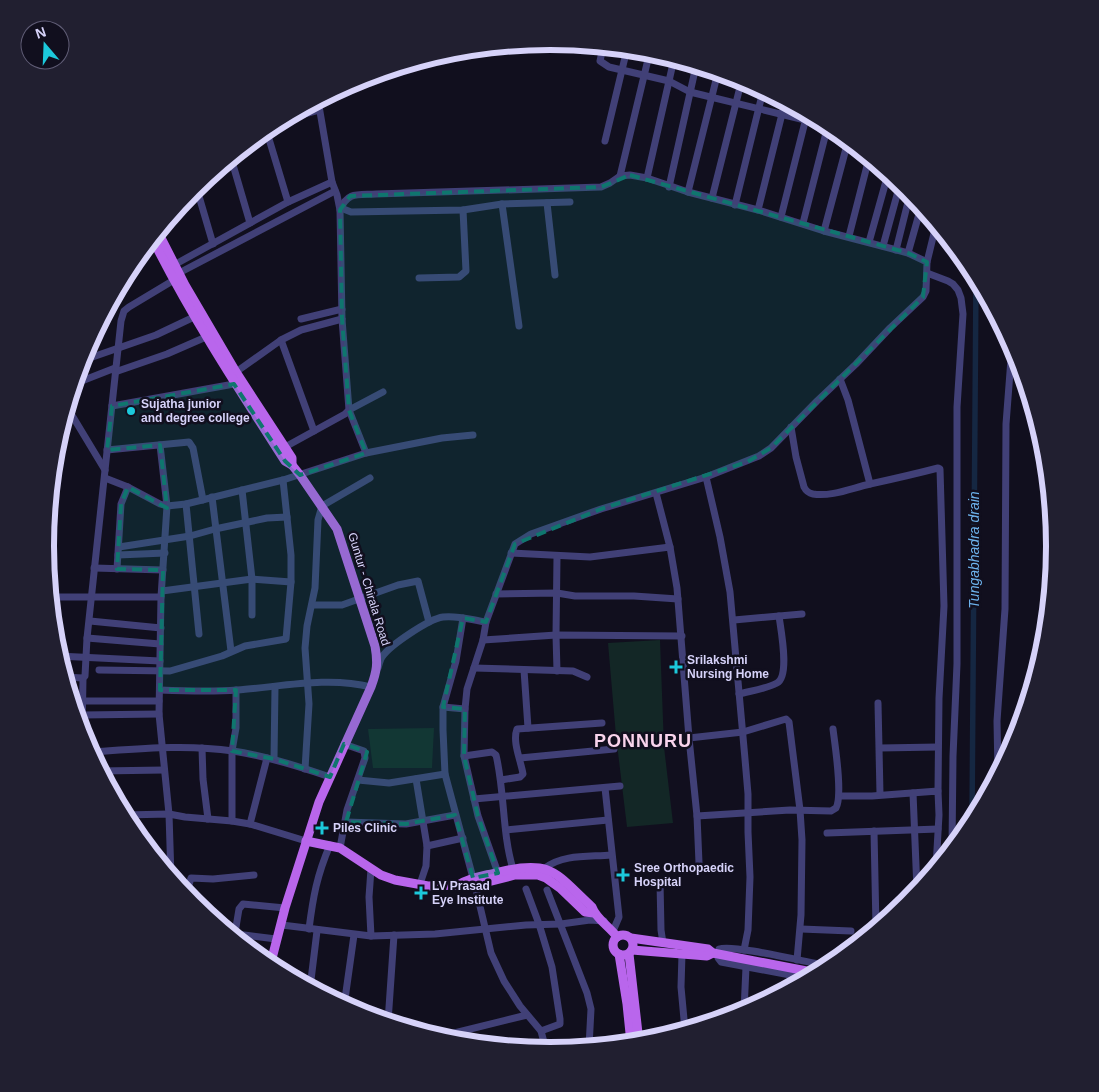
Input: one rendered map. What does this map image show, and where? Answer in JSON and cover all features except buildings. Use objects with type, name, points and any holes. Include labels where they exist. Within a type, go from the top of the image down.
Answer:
[{"type":"main road","name":"Guntur - Chirala Road","points":[[161,238],[194,317],[234,384],[285,461],[300,475],[337,529],[375,646],[377,658],[377,671],[318,802],[272,957]]},
{"type":"main road","name":"Guntur - Chirala Road","points":[[156,244],[176,272],[236,372],[292,458],[292,466]]},
{"type":"main road","points":[[306,841],[340,848],[381,875],[395,880],[420,884],[458,885],[528,874],[538,875],[560,888],[586,912],[594,913],[615,934],[708,949],[719,954],[806,971]]},
{"type":"main road","points":[[474,882],[498,872],[513,869],[545,868],[563,880],[592,907],[594,913]]},
{"type":"main road","points":[[615,934],[613,946],[619,954],[630,1035]]},
{"type":"main road","points":[[631,938],[634,945],[630,952],[638,1033]]},
{"type":"main road","points":[[619,954],[630,952],[707,956],[719,954]]},
{"type":"street","points":[[602,53],[600,61],[604,65],[669,81],[690,92],[712,98],[798,116]]},
{"type":"street","points":[[605,141],[625,56]]},
{"type":"street","points":[[620,176],[648,60]]},
{"type":"street","points":[[647,178],[672,66]]},
{"type":"street","points":[[669,187],[695,72]]},
{"type":"street","points":[[688,192],[716,79]]},
{"type":"street","points":[[712,198],[740,88]]},
{"type":"street","points":[[735,205],[762,98]]},
{"type":"street","points":[[319,107],[332,182],[342,205],[351,212],[463,210],[502,204],[570,202]]},
{"type":"street","points":[[758,210],[783,108]]},
{"type":"street","points":[[310,111],[319,110]]},
{"type":"street","points":[[781,217],[805,121]]},
{"type":"street","points":[[803,223],[827,135]]},
{"type":"street","points":[[269,138],[288,202]]},
{"type":"street","points":[[824,231],[846,149]]},
{"type":"street","points":[[233,164],[253,234]]},
{"type":"street","points":[[849,236],[866,164]]},
{"type":"street","points":[[366,453],[349,410],[342,319],[342,205],[350,196],[601,187],[620,176],[630,175],[647,178],[669,187],[758,210],[824,231],[908,253],[927,262]]},
{"type":"street","points":[[82,711],[91,596],[115,370],[124,311],[213,244],[288,202],[332,182]]},
{"type":"street","points":[[869,242],[886,182]]},
{"type":"street","points":[[176,272],[335,191]]},
{"type":"street","points":[[883,246],[898,193]]},
{"type":"street","points":[[199,195],[213,244]]},
{"type":"street","points":[[547,203],[555,275]]},
{"type":"street","points":[[896,250],[908,203]]},
{"type":"street","points":[[502,204],[519,326]]},
{"type":"street","points":[[419,278],[452,278],[463,275],[466,272],[463,210]]},
{"type":"street","points":[[908,253],[919,215]]},
{"type":"street","points":[[498,872],[478,816],[464,756],[465,709],[467,689],[483,640],[486,622],[515,544],[531,534],[623,501],[706,477],[759,456],[771,448],[923,297],[927,262],[934,233]]},
{"type":"street","points":[[926,277],[939,277],[953,284],[961,298],[963,314],[957,407],[957,664],[952,836]]},
{"type":"street","points":[[301,319],[342,309]]},
{"type":"street","points":[[90,358],[156,335],[194,317]]},
{"type":"street","points":[[236,372],[280,340],[301,330],[342,319]]},
{"type":"street","points":[[82,381],[167,354],[206,337]]},
{"type":"street","points":[[280,340],[314,431]]},
{"type":"street","points":[[998,757],[997,721],[1005,609],[1006,424],[1011,363]]},
{"type":"street","points":[[840,379],[854,419],[870,484]]},
{"type":"street","points":[[112,406],[234,384]]},
{"type":"street","points":[[285,447],[383,392]]},
{"type":"street","points":[[71,414],[105,470]]},
{"type":"street","points":[[791,428],[796,457],[806,491],[810,494],[838,492],[903,478],[938,468],[941,471],[944,606],[938,748],[937,856]]},
{"type":"street","points":[[105,478],[167,506],[186,504],[283,480],[366,453],[442,438],[473,435]]},
{"type":"street","points":[[107,450],[186,441],[192,444],[203,500]]},
{"type":"street","points":[[160,445],[167,506],[161,594],[159,714],[169,814],[170,864]]},
{"type":"street","points":[[706,477],[720,537],[734,620],[748,794],[750,900],[748,930],[744,950]]},
{"type":"street","points":[[305,769],[309,704],[305,648],[307,626],[315,588],[318,520],[322,506],[370,478]]},
{"type":"street","points":[[99,670],[170,671],[222,656],[245,646],[286,638],[291,582],[291,555],[283,480]]},
{"type":"street","points":[[117,569],[121,504],[128,487]]},
{"type":"street","points":[[242,490],[252,579],[252,615]]},
{"type":"street","points":[[656,493],[670,547],[678,599],[700,863]]},
{"type":"street","points":[[212,497],[231,651]]},
{"type":"street","points":[[186,504],[199,634]]},
{"type":"street","points":[[119,547],[166,538],[190,536],[266,518],[287,517]]},
{"type":"street","points":[[511,553],[556,557],[590,557],[670,547]]},
{"type":"street","points":[[118,555],[165,553]]},
{"type":"street","points":[[556,557],[557,670]]},
{"type":"street","points":[[94,568],[163,570]]},
{"type":"street","points":[[57,597],[161,594],[194,587],[252,579],[291,582]]},
{"type":"street","points":[[312,605],[342,605],[398,585],[418,581],[429,622]]},
{"type":"street","points":[[496,594],[557,593],[574,596],[634,596],[678,599]]},
{"type":"street","points":[[734,620],[802,614]]},
{"type":"street","points":[[739,694],[776,684],[781,680],[784,670],[779,616]]},
{"type":"street","points":[[377,671],[383,656],[420,626],[442,617],[486,622]]},
{"type":"street","points":[[463,618],[456,661],[443,707],[446,774],[491,953],[496,966],[527,1015],[541,1030],[544,1042]]},
{"type":"street","points":[[90,621],[161,628]]},
{"type":"street","points":[[483,640],[556,635],[682,636]]},
{"type":"street","points":[[87,638],[160,644]]},
{"type":"street","points":[[66,656],[160,660]]},
{"type":"street","points":[[474,668],[573,671],[587,677]]},
{"type":"street","points":[[524,670],[528,728]]},
{"type":"street","points":[[71,677],[84,678]]},
{"type":"street","points":[[160,690],[236,690],[308,684],[357,684],[370,687]]},
{"type":"street","points":[[250,824],[270,758],[275,687]]},
{"type":"street","points":[[232,822],[232,751],[236,728],[236,690]]},
{"type":"street","points":[[79,701],[159,701]]},
{"type":"street","points":[[878,703],[880,794]]},
{"type":"street","points":[[443,707],[465,709]]},
{"type":"street","points":[[84,715],[159,714]]},
{"type":"street","points":[[689,738],[743,732],[786,719],[789,722],[802,840],[800,929],[797,960]]},
{"type":"street","points":[[501,780],[522,776],[517,729],[602,723]]},
{"type":"street","points":[[697,816],[834,810],[838,806],[838,796],[833,729]]},
{"type":"street","points":[[340,848],[350,803],[365,758],[364,751],[344,744]]},
{"type":"street","points":[[98,752],[162,748],[202,748],[232,751],[270,758],[330,777]]},
{"type":"street","points":[[202,748],[203,778],[208,819]]},
{"type":"street","points":[[880,748],[938,748]]},
{"type":"street","points":[[520,758],[614,749]]},
{"type":"street","points":[[464,756],[493,752],[496,755],[503,795],[508,852],[513,869]]},
{"type":"street","points":[[108,771],[164,770]]},
{"type":"street","points":[[358,780],[389,783],[446,774]]},
{"type":"street","points":[[416,779],[427,846],[426,866],[420,884]]},
{"type":"street","points":[[474,799],[620,786]]},
{"type":"street","points":[[606,788],[611,855],[619,917],[615,934]]},
{"type":"street","points":[[838,796],[938,791]]},
{"type":"street","points":[[913,793],[917,879]]},
{"type":"street","points":[[133,815],[169,814],[185,818],[250,824],[306,841]]},
{"type":"street","points":[[346,822],[406,824],[456,815]]},
{"type":"street","points":[[506,830],[608,820]]},
{"type":"street","points":[[827,833],[938,829]]},
{"type":"street","points":[[874,831],[876,920]]},
{"type":"street","points":[[427,846],[463,838]]},
{"type":"street","points":[[309,929],[319,869],[330,846]]},
{"type":"street","points":[[545,868],[552,862],[564,859],[611,855]]},
{"type":"street","points":[[371,869],[369,897],[371,936]]},
{"type":"street","points":[[189,886],[191,878],[254,875]]},
{"type":"street","points":[[660,882],[663,943]]},
{"type":"street","points":[[526,888],[540,924],[554,977],[560,1022],[556,1026],[541,1030]]},
{"type":"street","points":[[547,890],[562,924],[590,1001],[589,1040]]},
{"type":"street","points":[[233,928],[239,908],[243,904],[285,908]]},
{"type":"street","points":[[282,925],[318,931],[371,936],[435,934],[590,920],[604,921]]},
{"type":"street","points":[[800,929],[851,931]]},
{"type":"street","points":[[311,981],[318,931]]},
{"type":"street","points":[[241,934],[276,938]]},
{"type":"street","points":[[345,998],[354,935]]},
{"type":"street","points":[[388,1015],[394,935]]},
{"type":"street","points":[[797,977],[721,962],[719,960],[719,949],[744,950],[817,964]]},
{"type":"street","points":[[682,954],[681,987],[684,1023]]},
{"type":"street","points":[[744,1002],[746,967]]},
{"type":"street","points":[[456,1033],[527,1015]]},
{"type":"highlighted area","points":[[630,175],[908,253],[927,262],[923,297],[771,448],[747,462],[601,509],[515,544],[486,622],[463,618],[443,707],[465,709],[464,756],[478,816],[498,873],[473,878],[455,815],[406,824],[346,822],[367,752],[344,744],[330,777],[274,759],[232,751],[236,690],[160,690],[163,570],[117,569],[121,504],[128,487],[167,508],[160,445],[107,450],[112,406],[234,384],[285,461],[300,475],[366,453],[349,410],[342,319],[340,210],[350,196],[601,187]]},
{"type":"green space","points":[[660,640],[664,747],[673,823],[627,827],[616,736],[608,643]]},
{"type":"green space","points":[[434,728],[432,768],[373,768],[368,729]]},
{"type":"waterway","name":"Tungabhadra drain","points":[[972,805],[976,293]]},
{"type":"place","name":"Sujatha junior and degree college","points":[[131,411]]},
{"type":"place","name":"Srilakshmi Nursing Home","points":[[676,667]]},
{"type":"place","name":"Piles Clinic","points":[[322,828]]},
{"type":"place","name":"Sree Orthopaedic Hospital","points":[[623,875]]},
{"type":"place","name":"LV Prasad Eye Institute","points":[[421,893]]},
{"type":"district","name":"PONNURU","points":[[643,741]]}]
